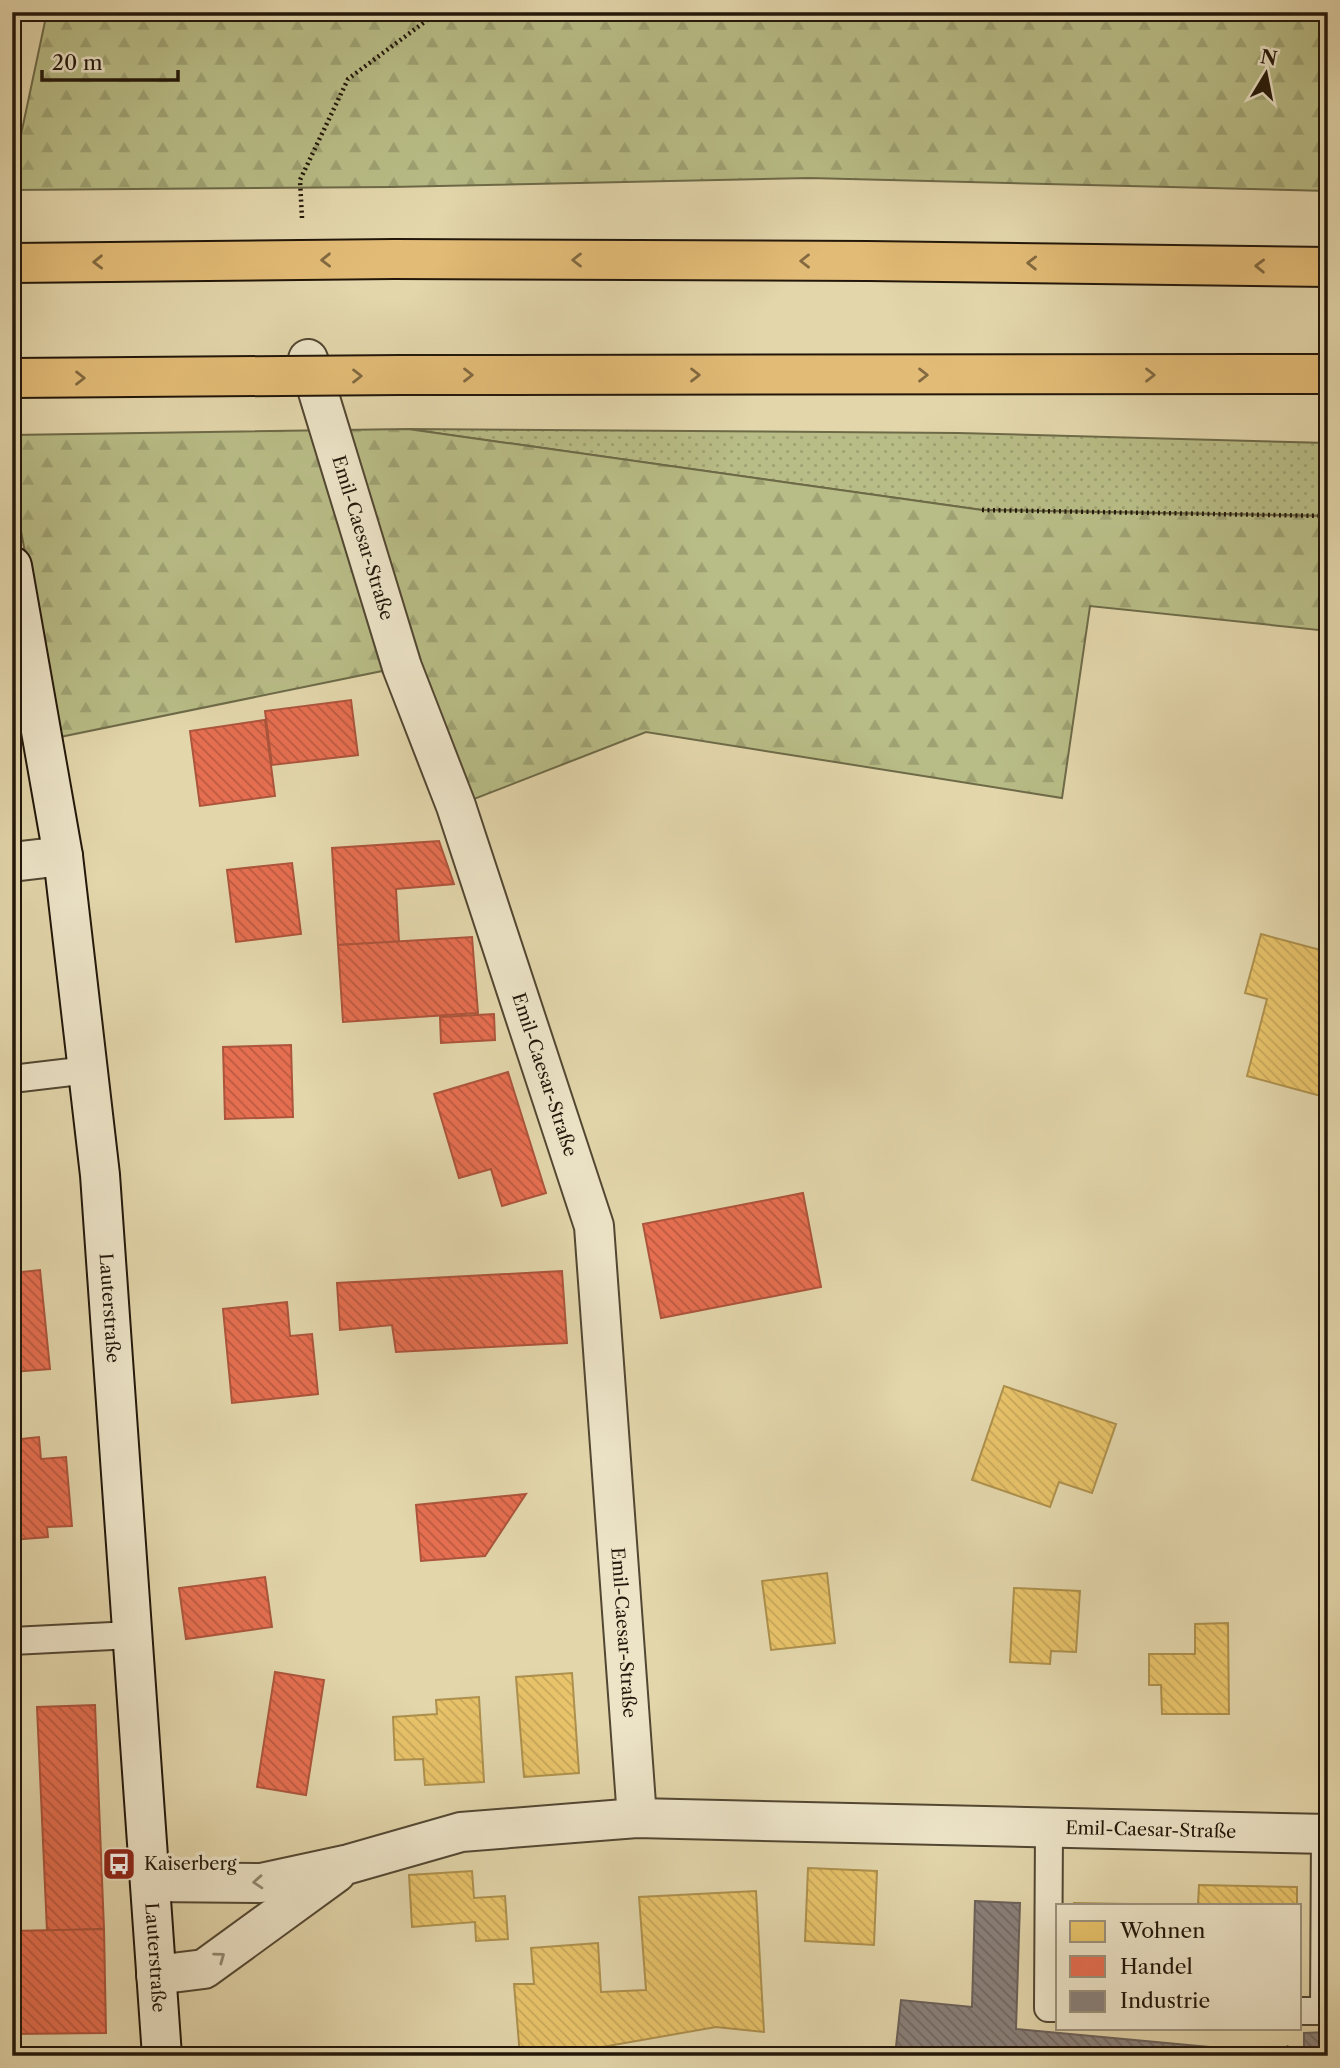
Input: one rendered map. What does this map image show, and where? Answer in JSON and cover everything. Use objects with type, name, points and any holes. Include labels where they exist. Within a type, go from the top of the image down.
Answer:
[{"type":"highway","points":[[12,263],[394,259],[1328,267]]},
{"type":"highway","points":[[12,378],[1328,374]]},
{"type":"street","name":"Emil-Caesar-Straße","points":[[308,359],[402,667],[456,806],[594,1226],[637,1818]]},
{"type":"street","name":"Lauterstraße","points":[[12,566],[64,856],[100,1175],[162,2056]]},
{"type":"street","points":[[12,862],[64,856]]},
{"type":"street","name":"Emil-Caesar-Straße","points":[[150,1882],[261,1883],[349,1864],[461,1832],[637,1818],[1326,1833]]},
{"type":"street","name":"Emil-Caesar-Straße","points":[[156,1975],[204,1969],[349,1864]]},
{"type":"lane","points":[[12,1079],[88,1070]]},
{"type":"lane","points":[[12,1641],[132,1635]]},
{"type":"lane","points":[[1049,1828],[1048,2008],[1056,2008]]},
{"type":"lane","points":[[1317,2011],[1326,1833]]},
{"type":"path","points":[[302,222],[300,180],[348,79],[438,12]]},
{"type":"path","points":[[982,510],[1328,516]]},
{"type":"green space","points":[[47,12],[1328,12],[1328,191],[809,178],[392,187],[12,190],[12,177]]},
{"type":"green space","points":[[408,429],[958,433],[1328,443],[1328,516],[982,510]]},
{"type":"green space","points":[[408,429],[982,510],[1328,516],[1328,631],[1090,606],[1062,798],[646,732],[456,806],[402,667],[60,737],[13,489],[12,435]]},
{"type":"building: Wohnen","points":[[1261,934],[1328,952],[1328,1098],[1247,1076],[1267,999],[1245,993]]},
{"type":"building: Wohnen","points":[[1004,1386],[1116,1424],[1092,1493],[1059,1482],[1050,1507],[972,1480]]},
{"type":"building: Wohnen","points":[[827,1573],[835,1643],[771,1650],[762,1581]]},
{"type":"building: Wohnen","points":[[1014,1588],[1080,1591],[1076,1652],[1051,1651],[1050,1664],[1010,1662]]},
{"type":"building: Wohnen","points":[[1228,1623],[1229,1714],[1162,1714],[1161,1685],[1149,1685],[1149,1654],[1195,1654],[1195,1624]]},
{"type":"building: Wohnen","points":[[572,1673],[579,1773],[524,1777],[516,1677]]},
{"type":"building: Wohnen","points":[[479,1697],[484,1782],[425,1785],[423,1759],[395,1760],[393,1717],[437,1714],[436,1700]]},
{"type":"building: Wohnen","points":[[808,1868],[877,1871],[874,1945],[805,1941]]},
{"type":"building: Wohnen","points":[[472,1871],[474,1898],[505,1896],[508,1939],[476,1941],[475,1922],[412,1927],[409,1875]]},
{"type":"building: Wohnen","points":[[1199,1885],[1297,1887],[1297,1904],[1198,1904]]},
{"type":"building: Wohnen","points":[[756,1891],[764,2032],[716,2027],[551,2056],[520,2056],[514,1984],[534,1984],[531,1948],[598,1943],[601,1992],[646,1990],[639,1897]]},
{"type":"building: Handel","points":[[351,700],[358,755],[272,765],[265,711]]},
{"type":"building: Handel","points":[[265,720],[275,796],[200,806],[190,731]]},
{"type":"building: Handel","points":[[439,841],[454,884],[396,889],[399,942],[338,945],[332,848]]},
{"type":"building: Handel","points":[[292,863],[301,934],[236,942],[227,870]]},
{"type":"building: Handel","points":[[472,937],[478,1013],[343,1022],[338,945]]},
{"type":"building: Handel","points":[[494,1014],[495,1040],[441,1043],[440,1017]]},
{"type":"building: Handel","points":[[291,1045],[293,1117],[225,1119],[223,1047]]},
{"type":"building: Handel","points":[[508,1072],[546,1193],[502,1206],[491,1169],[459,1178],[434,1094]]},
{"type":"building: Handel","points":[[803,1193],[821,1287],[661,1318],[643,1224]]},
{"type":"building: Handel","points":[[40,1270],[50,1369],[12,1372],[12,1273]]},
{"type":"building: Handel","points":[[562,1271],[567,1343],[396,1352],[392,1325],[340,1330],[337,1283]]},
{"type":"building: Handel","points":[[287,1302],[290,1336],[312,1334],[318,1394],[232,1403],[223,1309]]},
{"type":"building: Handel","points":[[39,1437],[41,1459],[66,1457],[72,1526],[47,1527],[48,1537],[12,1540],[12,1440]]},
{"type":"building: Handel","points":[[526,1494],[485,1556],[421,1561],[416,1505]]},
{"type":"building: Handel","points":[[265,1577],[272,1627],[186,1639],[179,1588]]},
{"type":"building: Handel","points":[[275,1672],[324,1680],[306,1795],[257,1787]]},
{"type":"building: Handel","points":[[95,1705],[104,1929],[47,1931],[37,1707]]},
{"type":"building: Handel","points":[[104,1929],[106,2033],[12,2034],[12,1931]]},
{"type":"building: Industrie","points":[[975,1901],[1020,1903],[1016,2029],[1275,2053],[1274,2056],[895,2056],[901,2000],[972,2007]]},
{"type":"building: Industrie","points":[[1328,2032],[1328,2056],[1304,2056],[1304,2033]]},
{"type":"place","name":"Kaiserberg","points":[[119,1864]]}]
